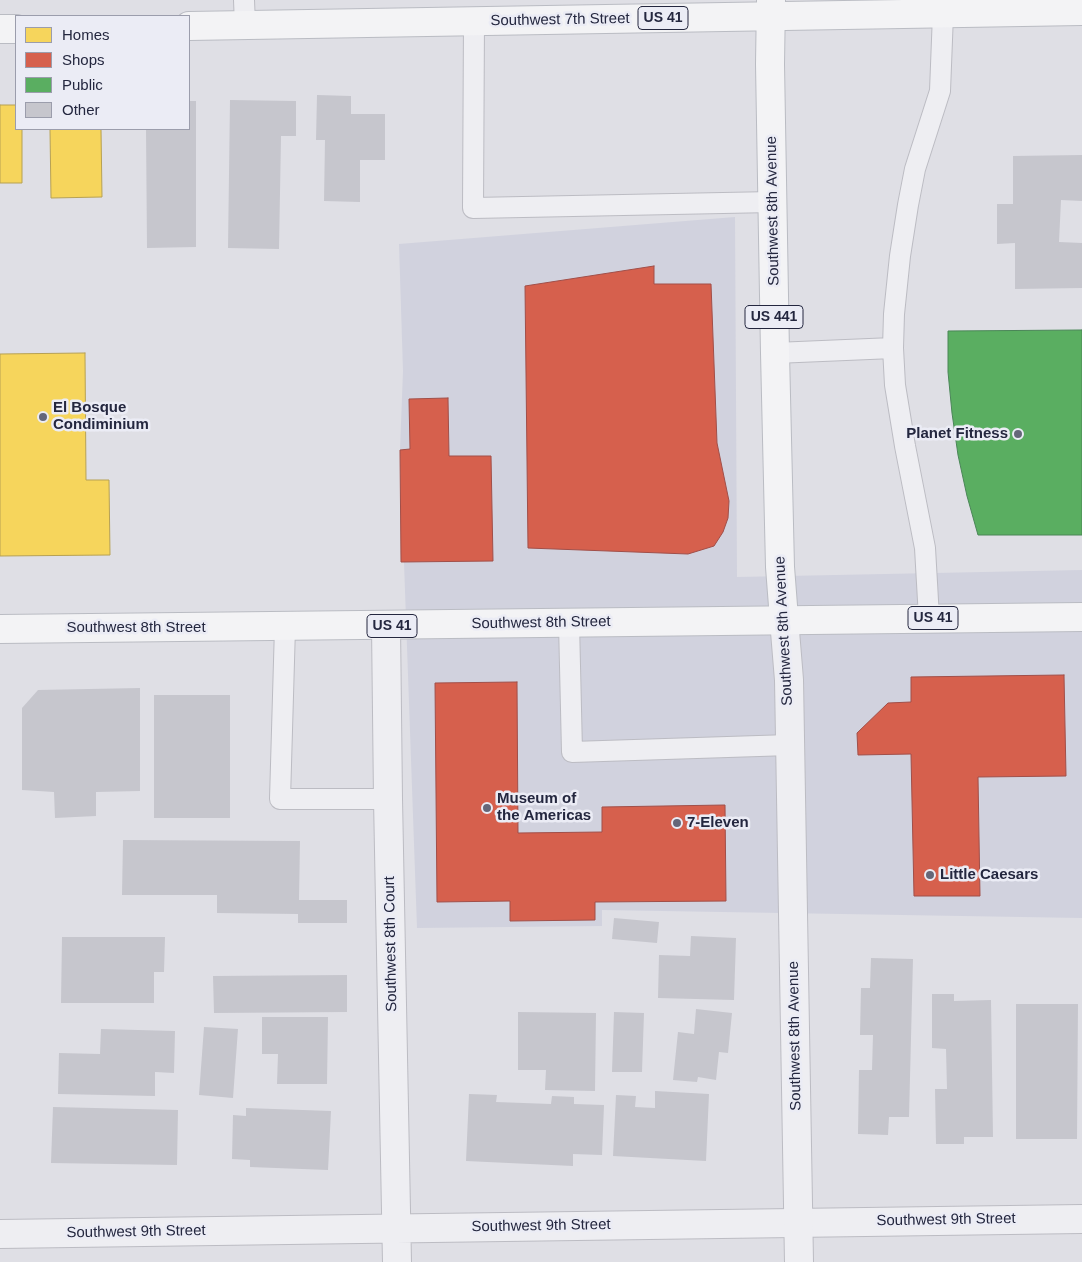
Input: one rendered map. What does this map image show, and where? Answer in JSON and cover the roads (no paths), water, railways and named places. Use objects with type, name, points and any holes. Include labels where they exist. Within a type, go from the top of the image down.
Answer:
[{"type":"main road","name":"Southwest 7th Street","points":[[190,26],[244,13],[474,21],[771,8],[943,14],[1082,11]]},
{"type":"main road","name":"Southwest 8th Avenue","points":[[771,8],[775,353],[780,567],[784,619]]},
{"type":"main road","points":[[0,29],[15,29]]},
{"type":"main road","name":"Southwest 8th Street","points":[[0,629],[1082,617]]},
{"type":"street","name":"Southwest 8th Avenue","points":[[784,619],[789,680],[799,1262]]},
{"type":"street","name":"Southwest 8th Court","points":[[386,626],[397,1262]]},
{"type":"street","name":"Southwest 9th Street","points":[[0,1234],[1082,1218]]},
{"type":"lane","points":[[929,618],[925,548],[905,446],[895,385],[892,348],[900,256],[908,205],[915,169],[940,91],[943,14]]},
{"type":"lane","points":[[474,21],[473,208],[772,202]]},
{"type":"lane","points":[[775,353],[892,348]]},
{"type":"lane","points":[[569,623],[572,752],[790,745]]},
{"type":"lane","points":[[285,627],[280,799],[388,799]]},
{"type":"place","name":"El Bosque Condiminium","points":[[43,417]]},
{"type":"place","name":"Planet Fitness","points":[[1018,434]]},
{"type":"place","name":"Museum of the Americas","points":[[487,808]]},
{"type":"place","name":"7-Eleven","points":[[677,823]]},
{"type":"place","name":"Little Caesars","points":[[930,875]]}]
